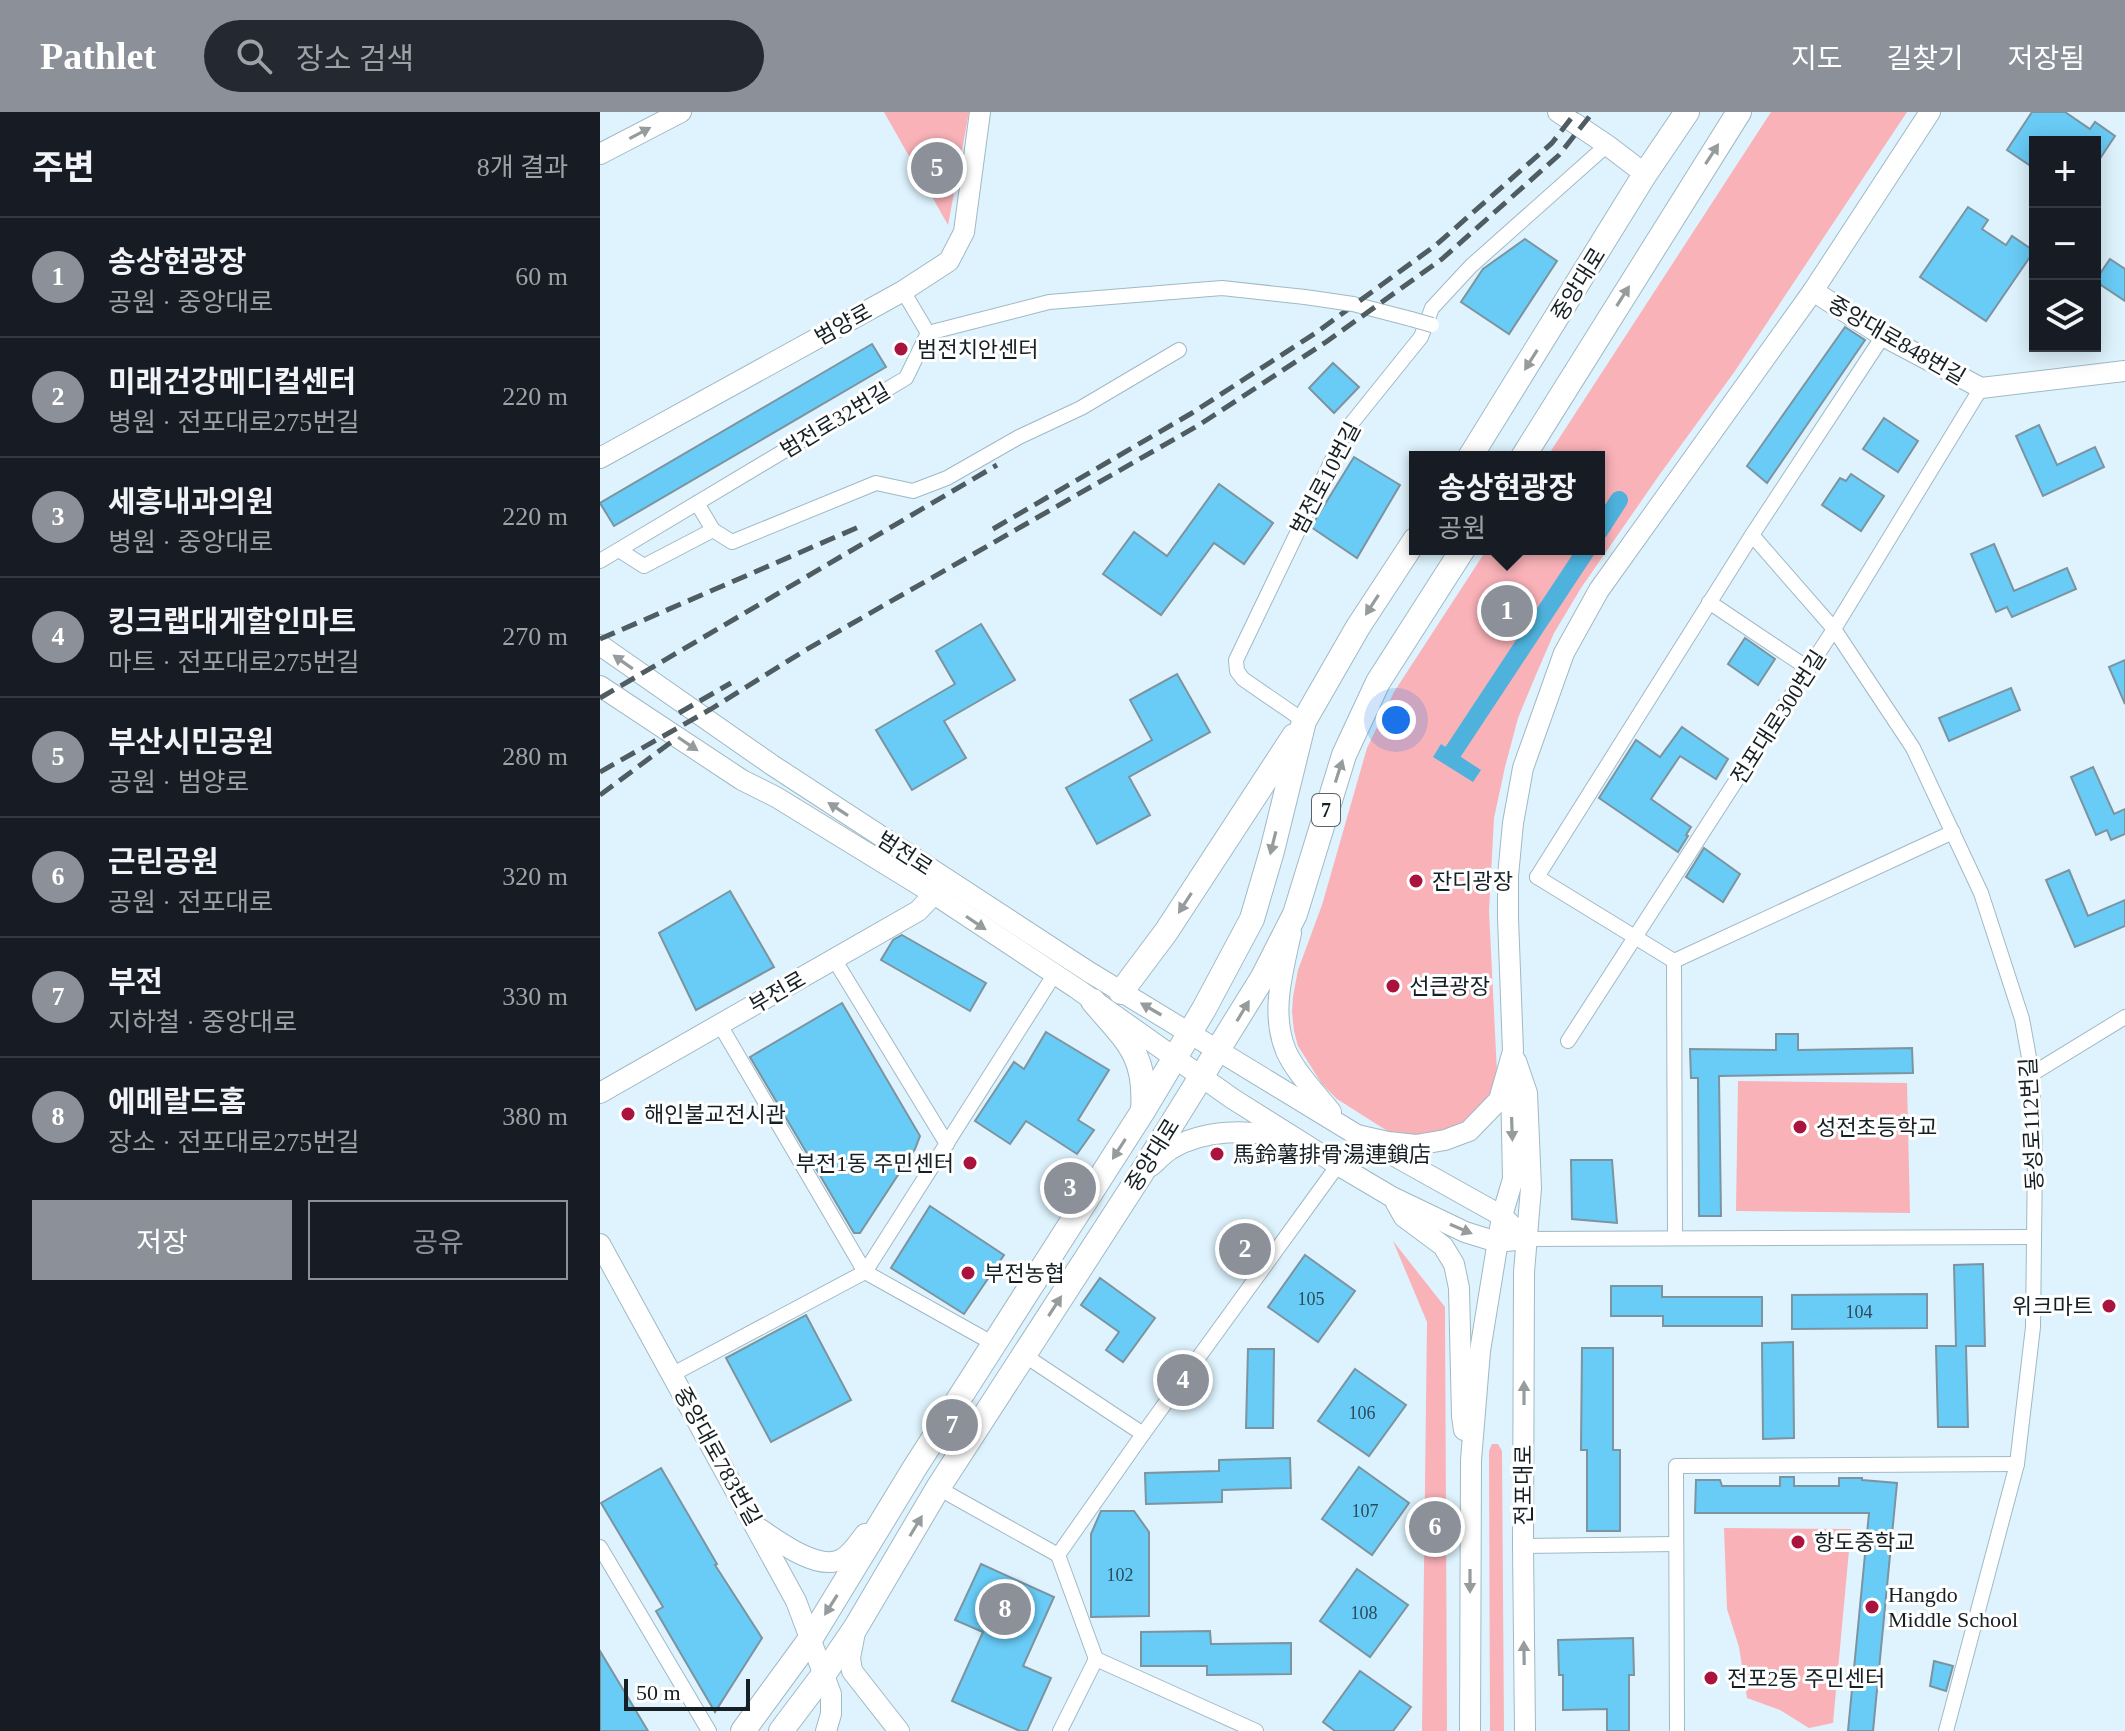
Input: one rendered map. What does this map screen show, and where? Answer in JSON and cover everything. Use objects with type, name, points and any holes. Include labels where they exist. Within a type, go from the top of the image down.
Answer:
[{"type":"main road","points":[[600,154],[681,112]]},
{"type":"main road","name":"범양로","points":[[600,458],[903,291],[949,261],[964,232],[980,112]]},
{"type":"main road","points":[[1558,112],[1645,174]]},
{"type":"main road","name":"중앙대로","points":[[1474,451],[1645,174],[1687,112]]},
{"type":"main road","name":"중앙대로","points":[[1527,451],[1739,112]]},
{"type":"main road","points":[[1470,1731],[1471,1460],[1480,1351],[1497,1242],[1513,1179],[1508,876],[1523,768],[1564,653],[1599,590],[1813,291],[1930,112]]},
{"type":"main road","name":"중앙대로848번길","points":[[1813,291],[1883,336],[1981,388],[2125,371]]},
{"type":"main road","name":"중앙대로","points":[[743,1731],[811,1638],[914,1469],[1191,1033],[1252,919],[1304,721],[1358,627],[1409,549]]},
{"type":"main road","name":"중앙대로","points":[[781,1731],[856,1627],[938,1488],[1139,1177],[1263,977],[1295,914],[1344,755],[1378,682],[1459,555]]},
{"type":"main road","name":"범전로","points":[[600,645],[940,887],[1054,975],[1201,1077]]},
{"type":"main road","name":"범전로","points":[[600,686],[742,780],[940,887],[1218,1050]]},
{"type":"main road","points":[[1121,992],[1166,932],[1304,721]]},
{"type":"main road","name":"부전로","points":[[600,1093],[918,911],[940,887]]},
{"type":"main road","points":[[1295,914],[1278,998],[1280,1027],[1286,1050],[1298,1071],[1351,1131],[1388,1142],[1416,1145],[1445,1140],[1469,1131],[1499,1100],[1513,1051]]},
{"type":"main road","points":[[1093,1001],[1133,1047],[1145,1092],[1143,1111]]},
{"type":"main road","points":[[1218,1050],[1351,1131],[1502,1216],[1526,1239]]},
{"type":"main road","name":"전포대로","points":[[1513,1051],[1527,1093],[1531,1188],[1526,1239],[1525,1731]]},
{"type":"main road","points":[[1201,1077],[1392,1197],[1465,1232],[1497,1242],[1526,1239]]},
{"type":"main road","points":[[1139,1177],[1170,1149],[1201,1138],[1247,1131],[1303,1142]]},
{"type":"main road","points":[[1392,1197],[1404,1217],[1443,1246],[1454,1264],[1459,1288],[1462,1416],[1471,1460]]},
{"type":"main road","name":"중앙대로783번길","points":[[600,1244],[796,1601],[831,1694],[831,1714],[826,1731]]},
{"type":"main road","points":[[757,1528],[804,1556],[836,1562],[851,1552],[868,1529],[893,1506]]},
{"type":"main road","points":[[856,1627],[850,1658],[852,1671],[899,1731]]},
{"type":"street","name":"범전로10번길","points":[[1304,721],[1243,679],[1237,671],[1236,660],[1347,429],[1421,337],[1432,308],[1471,266],[1607,145]]},
{"type":"street","points":[[903,291],[928,333],[1049,302],[1222,288],[1353,304],[1432,325]]},
{"type":"street","name":"범전로32번길","points":[[600,561],[906,378],[928,333]]},
{"type":"street","points":[[1537,877],[1709,602],[1883,336]]},
{"type":"street","points":[[697,503],[713,530],[732,542],[876,483],[913,491],[947,478],[1019,437],[1081,408],[1179,350]]},
{"type":"street","name":"전포대로300번길","points":[[1568,1041],[1809,669],[1981,388]]},
{"type":"street","points":[[619,550],[644,566],[713,530]]},
{"type":"street","name":"동성로112번길","points":[[1752,535],[1834,629],[1913,748],[1981,893],[2022,1019],[2032,1074],[2035,1155],[2033,1327],[2017,1464],[1946,1731]]},
{"type":"street","points":[[1709,602],[1809,669]]},
{"type":"street","points":[[1674,961],[1953,832]]},
{"type":"street","points":[[1508,876],[1537,877],[1674,961]]},
{"type":"street","points":[[834,959],[947,1144]]},
{"type":"street","points":[[1674,961],[1675,1237]]},
{"type":"street","points":[[673,1374],[865,1272],[1054,975]]},
{"type":"street","points":[[2032,1074],[2125,1017]]},
{"type":"street","points":[[720,1025],[865,1272],[994,1344]]},
{"type":"street","points":[[1058,1555],[1338,1165]]},
{"type":"street","points":[[1526,1239],[2034,1237]]},
{"type":"street","points":[[1024,1355],[1143,1434]]},
{"type":"street","points":[[1677,1731],[1676,1466],[2017,1464]]},
{"type":"street","points":[[938,1488],[1058,1555],[1096,1659],[1256,1731]]},
{"type":"street","points":[[1523,1546],[1676,1544]]},
{"type":"street","points":[[600,1547],[709,1731]]},
{"type":"street","points":[[1060,1731],[1096,1659]]},
{"type":"shaded area","points":[[884,112],[969,112],[948,225]]},
{"type":"shaded area","points":[[1771,112],[1907,112],[1735,371],[1605,553],[1605,451],[1551,451]]},
{"type":"shaded area","points":[[1483,555],[1604,555],[1554,633],[1518,718],[1494,818],[1489,911],[1497,1073],[1494,1090],[1470,1118],[1453,1131],[1409,1138],[1389,1132],[1337,1099],[1322,1084],[1298,1046],[1292,1012],[1298,970],[1322,905],[1367,748],[1394,692]]},
{"type":"shaded area","points":[[1738,1081],[1907,1083],[1910,1213],[1736,1211]]},
{"type":"shaded area","points":[[1393,1241],[1445,1307],[1447,1731],[1422,1731],[1427,1322]]},
{"type":"shaded area","points":[[1492,1444],[1498,1444],[1502,1451],[1504,1731],[1490,1731],[1489,1451]]},
{"type":"shaded area","points":[[1724,1528],[1851,1529],[1833,1723],[1809,1728],[1780,1710],[1747,1698],[1739,1647],[1727,1609]]},
{"type":"water","points":[[1441,744],[1481,770],[1473,782],[1433,757]]},
{"type":"building","points":[[2032,112],[2065,112],[2090,129],[2095,122],[2115,136],[2101,157],[2101,136],[2029,136],[2029,165],[2007,150]]},
{"type":"building","points":[[1968,207],[1988,220],[1982,229],[2006,245],[2012,236],[2029,248],[2029,258],[1986,321],[1920,277]]},
{"type":"building","points":[[1525,239],[1557,261],[1509,334],[1461,302],[1483,269]]},
{"type":"building","points":[[2110,259],[2125,269],[2125,301],[2101,285],[2101,272]]},
{"type":"building","points":[[1845,327],[1865,340],[1767,483],[1747,466]]},
{"type":"building","points":[[872,344],[886,367],[614,526],[600,503]]},
{"type":"building","points":[[1333,363],[1359,387],[1334,413],[1309,388]]},
{"type":"building","points":[[1884,418],[1918,441],[1898,472],[1863,449]]},
{"type":"building","points":[[2039,425],[2057,465],[2095,447],[2104,467],[2043,496],[2016,436]]},
{"type":"building","points":[[1354,457],[1400,485],[1357,558],[1311,527]]},
{"type":"building","points":[[1851,474],[1884,496],[1861,531],[1822,505],[1840,478],[1846,481]]},
{"type":"building","points":[[1219,484],[1273,523],[1244,564],[1214,543],[1161,615],[1103,574],[1134,532],[1167,556]]},
{"type":"building","points":[[1994,544],[2014,591],[2067,568],[2076,589],[2012,617],[2007,607],[1996,612],[1971,554]]},
{"type":"building","points":[[981,624],[1015,680],[944,721],[966,758],[912,790],[876,730],[955,684],[936,651]]},
{"type":"building","points":[[1745,638],[1775,659],[1758,685],[1728,664]]},
{"type":"building","points":[[2125,660],[2125,704],[2109,667]]},
{"type":"building","points":[[1177,674],[1210,732],[1129,777],[1150,815],[1097,844],[1066,788],[1152,740],[1130,700]]},
{"type":"building","points":[[2011,688],[2020,710],[1949,741],[1939,718]]},
{"type":"building","points":[[1682,727],[1728,759],[1716,779],[1680,756],[1651,799],[1691,827],[1678,852],[1599,798],[1636,740],[1660,757]]},
{"type":"building","points":[[2093,767],[2114,814],[2125,809],[2125,834],[2111,840],[2107,830],[2096,835],[2071,777]]},
{"type":"building","points":[[1704,848],[1740,874],[1723,902],[1686,877]]},
{"type":"building","points":[[2069,870],[2088,916],[2125,900],[2125,926],[2075,947],[2046,880]]},
{"type":"building","points":[[730,891],[774,967],[696,1010],[659,933]]},
{"type":"building","points":[[902,935],[986,983],[970,1011],[881,960],[893,940]]},
{"type":"building","points":[[842,1003],[920,1136],[915,1149],[860,1233],[854,1233],[750,1057]]},
{"type":"building","points":[[1046,1032],[1109,1070],[1078,1120],[1094,1130],[1077,1154],[1026,1121],[1010,1144],[975,1121],[1014,1062],[1024,1069]]},
{"type":"building","points":[[1776,1034],[1798,1034],[1798,1050],[1912,1048],[1913,1073],[1719,1076],[1721,1216],[1699,1216],[1698,1078],[1691,1078],[1690,1049],[1776,1050]]},
{"type":"building","points":[[1571,1160],[1612,1160],[1617,1223],[1572,1219]]},
{"type":"building","points":[[930,1206],[1004,1255],[964,1314],[891,1268]]},
{"type":"building","points":[[1305,1255],[1355,1291],[1318,1342],[1268,1307]]},
{"type":"building","points":[[1983,1264],[1985,1346],[1966,1346],[1968,1427],[1938,1427],[1936,1346],[1956,1346],[1954,1265]]},
{"type":"building","points":[[1100,1278],[1155,1318],[1123,1362],[1106,1350],[1119,1332],[1081,1305]]},
{"type":"building","points":[[1611,1286],[1662,1286],[1662,1297],[1762,1297],[1762,1326],[1663,1326],[1663,1316],[1611,1316]]},
{"type":"building","points":[[1927,1294],[1927,1328],[1792,1329],[1792,1295]]},
{"type":"building","points":[[806,1315],[851,1400],[771,1442],[726,1358]]},
{"type":"building","points":[[1793,1342],[1794,1438],[1763,1439],[1762,1343]]},
{"type":"building","points":[[1582,1348],[1613,1348],[1613,1450],[1620,1450],[1620,1531],[1587,1531],[1587,1450],[1581,1450]]},
{"type":"building","points":[[1248,1349],[1274,1349],[1273,1428],[1246,1428]]},
{"type":"building","points":[[1355,1369],[1406,1405],[1369,1456],[1318,1421]]},
{"type":"building","points":[[1290,1458],[1291,1488],[1222,1490],[1222,1502],[1146,1504],[1145,1473],[1219,1471],[1219,1460]]},
{"type":"building","points":[[1359,1467],[1409,1503],[1372,1555],[1322,1519]]},
{"type":"building","points":[[661,1468],[715,1565],[762,1638],[715,1712],[656,1611],[663,1607],[601,1503]]},
{"type":"building","points":[[1780,1477],[1794,1477],[1794,1486],[1839,1486],[1839,1478],[1897,1483],[1873,1731],[1848,1731],[1869,1513],[1695,1513],[1696,1480],[1720,1480],[1722,1486],[1780,1486]]},
{"type":"building","points":[[1101,1511],[1134,1511],[1149,1532],[1149,1616],[1091,1617],[1091,1534]]},
{"type":"building","points":[[981,1564],[1054,1597],[1023,1666],[1051,1678],[1027,1731],[1020,1731],[952,1701],[983,1632],[955,1620]]},
{"type":"building","points":[[1357,1569],[1408,1605],[1370,1657],[1320,1621]]},
{"type":"building","points":[[1210,1631],[1211,1644],[1291,1643],[1291,1674],[1207,1675],[1207,1666],[1141,1666],[1141,1632]]},
{"type":"building","points":[[1633,1638],[1634,1675],[1629,1675],[1629,1731],[1607,1731],[1607,1709],[1563,1710],[1563,1675],[1559,1675],[1558,1640]]},
{"type":"building","points":[[600,1651],[648,1731],[600,1731]]},
{"type":"building","points":[[1934,1661],[1953,1666],[1946,1691],[1930,1686]]},
{"type":"building","points":[[1360,1671],[1411,1707],[1393,1731],[1335,1731],[1323,1722]]},
{"type":"waterway","points":[[1605,522],[1619,500]]},
{"type":"waterway","points":[[1453,752],[1583,555]]},
{"type":"railway","points":[[993,529],[1192,413],[1317,332],[1436,245],[1552,143],[1576,112]]},
{"type":"railway","points":[[600,772],[711,709],[804,651],[1199,425],[1326,342],[1442,259],[1559,155],[1593,112]]},
{"type":"railway","points":[[600,698],[997,465]]},
{"type":"railway","points":[[600,639],[861,526]]},
{"type":"railway","points":[[679,713],[731,683]]},
{"type":"railway","points":[[600,795],[674,740]]},
{"type":"place","name":"부산시민공원","points":[[937,168]]},
{"type":"place","name":"범전치안센터","points":[[901,349]]},
{"type":"place","name":"송상현광장","points":[[1507,611]]},
{"type":"place","name":"잔디광장","points":[[1416,881]]},
{"type":"place","name":"선큰광장","points":[[1393,986]]},
{"type":"place","name":"해인불교전시관","points":[[628,1114]]},
{"type":"place","name":"성전초등학교","points":[[1800,1127]]},
{"type":"place","name":"馬鈴薯排骨湯連鎖店","points":[[1217,1154]]},
{"type":"place","name":"부전1동 주민센터","points":[[970,1163]]},
{"type":"place","name":"세흥내과의원","points":[[1070,1188]]},
{"type":"place","name":"미래건강메디컬센터","points":[[1245,1249]]},
{"type":"place","name":"부전농협","points":[[968,1273]]},
{"type":"place","name":"위크마트","points":[[2109,1306]]},
{"type":"place","name":"킹크랩대게할인마트","points":[[1183,1380]]},
{"type":"place","name":"부전","points":[[952,1425]]},
{"type":"place","name":"근린공원","points":[[1435,1527]]},
{"type":"place","name":"항도중학교","points":[[1798,1542]]},
{"type":"place","name":"Hangdo Middle School","points":[[1872,1607]]},
{"type":"place","name":"에메랄드홈","points":[[1005,1609]]},
{"type":"place","name":"전포2동 주민센터","points":[[1711,1678]]}]
